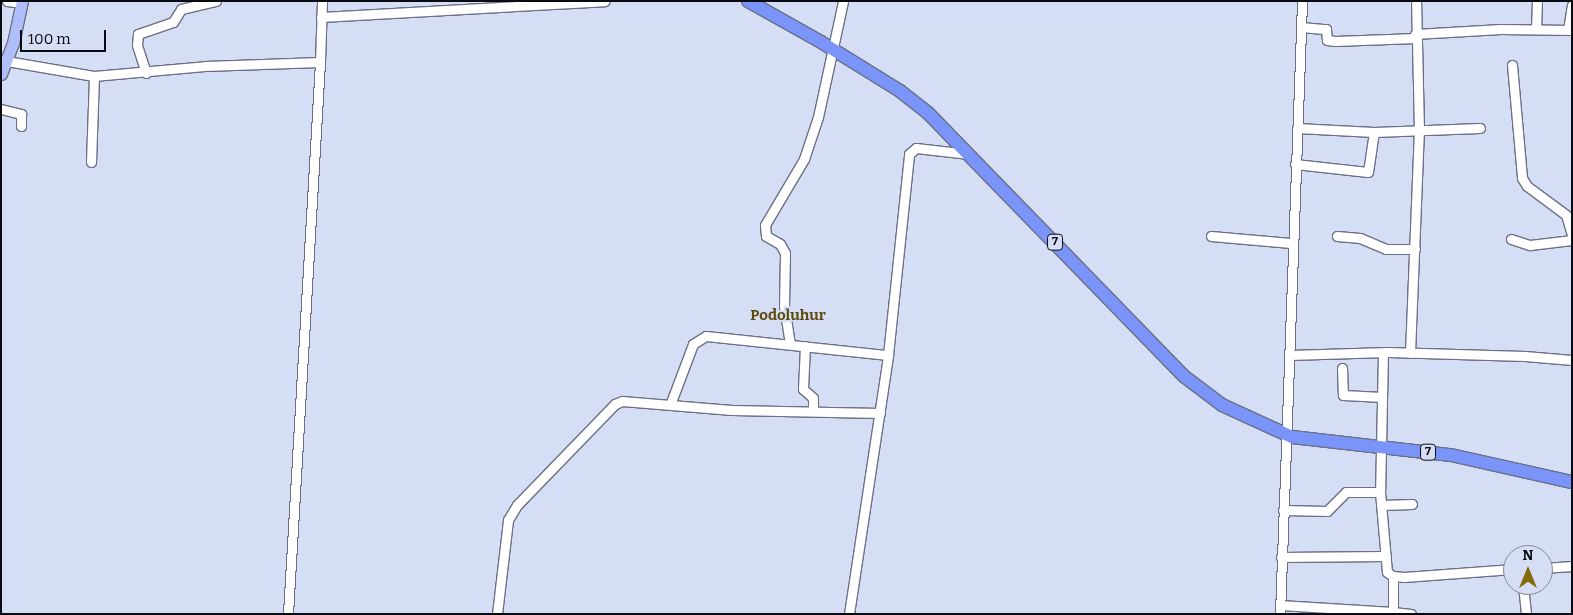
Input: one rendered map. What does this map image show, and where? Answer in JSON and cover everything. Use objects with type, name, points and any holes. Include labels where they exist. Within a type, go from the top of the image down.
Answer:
[{"type":"highway","name":"7","points":[[748,1],[829,47],[914,102],[970,154],[1185,377],[1222,405],[1282,434],[1451,455],[1572,482]]},
{"type":"main road","points":[[1,74],[22,2]]},
{"type":"street","points":[[8,1],[22,2]]},
{"type":"street","points":[[146,72],[138,46],[138,34],[173,22],[181,9],[216,1]]},
{"type":"street","points":[[288,614],[322,1]]},
{"type":"street","points":[[321,17],[605,1]]},
{"type":"street","points":[[790,344],[784,306],[785,254],[780,244],[766,236],[765,225],[804,159],[829,47],[843,1]]},
{"type":"street","points":[[1302,1],[1291,243],[1289,355],[1282,434],[1283,510],[1280,609],[1411,614]]},
{"type":"street","points":[[1410,353],[1419,130],[1415,36],[1416,1]]},
{"type":"street","points":[[1536,29],[1537,1]]},
{"type":"street","points":[[1300,27],[1326,29],[1327,40],[1335,41],[1536,29],[1570,30],[1572,5]]},
{"type":"street","points":[[4,61],[94,76],[205,66],[320,62]]},
{"type":"street","points":[[1512,65],[1522,178],[1527,186],[1566,215],[1572,235]]},
{"type":"street","points":[[91,162],[94,76]]},
{"type":"street","points":[[1,109],[21,114],[21,126]]},
{"type":"street","points":[[1297,128],[1374,132],[1480,128]]},
{"type":"street","points":[[1296,164],[1368,172],[1374,132]]},
{"type":"street","points":[[849,614],[888,355],[909,154],[916,148],[970,154]]},
{"type":"street","points":[[1211,236],[1291,243]]},
{"type":"street","points":[[1337,236],[1360,238],[1386,249],[1415,249]]},
{"type":"street","points":[[1511,239],[1530,244],[1572,240]]},
{"type":"street","points":[[670,406],[693,344],[701,338],[790,344],[888,355]]},
{"type":"street","points":[[805,346],[803,389],[813,398],[812,412]]},
{"type":"street","points":[[1289,355],[1383,352],[1525,356],[1572,360]]},
{"type":"street","points":[[1383,352],[1380,492],[1387,572],[1394,576],[1503,571]]},
{"type":"street","points":[[1342,368],[1343,395],[1382,397]]},
{"type":"street","points":[[497,614],[505,530],[517,506],[614,404],[622,402],[670,406],[880,413]]},
{"type":"street","points":[[1283,510],[1326,511],[1346,492],[1380,492]]},
{"type":"street","points":[[1381,505],[1412,504]]},
{"type":"street","points":[[1281,557],[1386,556]]},
{"type":"street","points":[[1553,567],[1572,566]]},
{"type":"street","points":[[1393,612],[1394,576]]},
{"type":"street","points":[[1524,595],[1526,614]]},
{"type":"district","name":"Podoluhur","points":[[788,316]]}]
